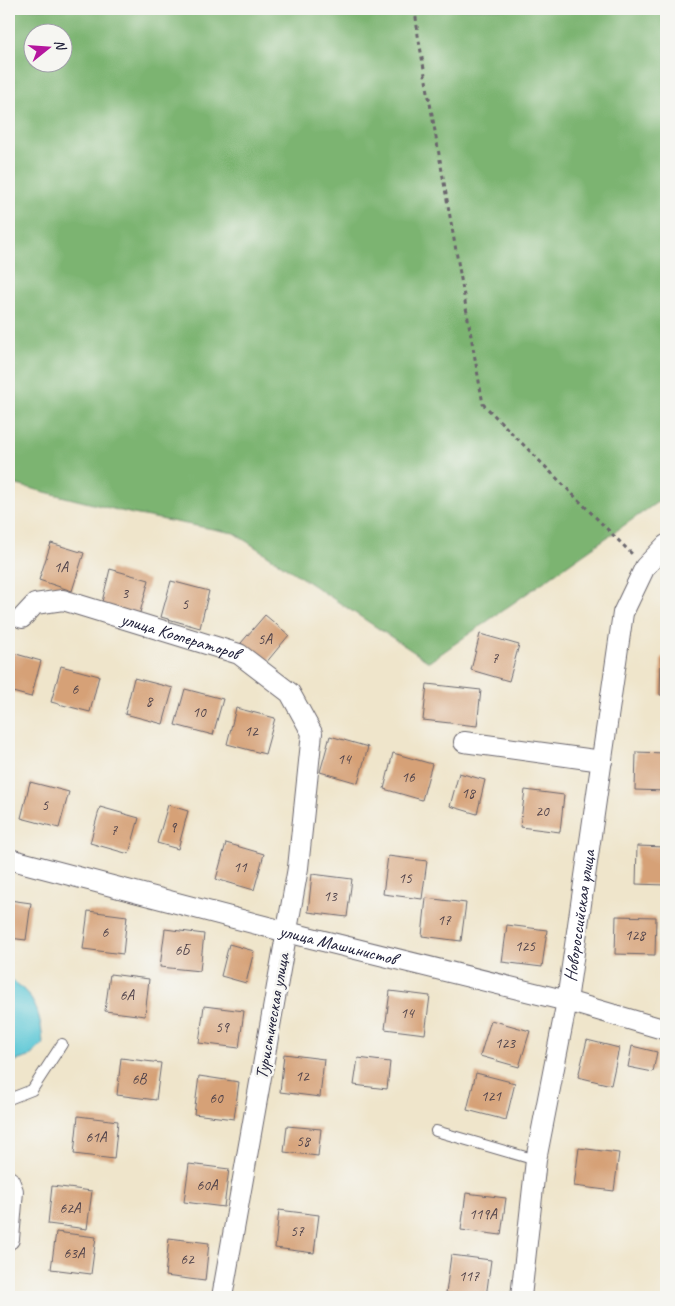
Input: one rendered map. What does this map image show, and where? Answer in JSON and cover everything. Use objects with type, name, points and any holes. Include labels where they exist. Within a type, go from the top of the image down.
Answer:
[{"type":"street","name":"Новороссийская улица","points":[[522,1297],[536,1160],[567,1000],[623,613],[645,567],[666,545]]},
{"type":"street","name":"улица Кооператоров","points":[[22,618],[35,604],[63,600],[239,654],[290,693],[312,733]]},
{"type":"street","name":"Туристическая улица","points":[[222,1297],[298,868],[312,733]]},
{"type":"street","points":[[464,742],[602,761]]},
{"type":"street","name":"улица Машинистов","points":[[9,860],[287,932],[567,1000],[666,1030]]},
{"type":"street","points":[[9,1180],[13,1191],[9,1239]]},
{"type":"lane","points":[[9,1099],[32,1090],[62,1044]]},
{"type":"lane","points":[[436,1131],[536,1160]]},
{"type":"path","points":[[415,9],[419,45],[483,404],[645,567]]},
{"type":"green space","points":[[9,9],[666,9],[666,496],[429,662],[234,533],[133,514],[9,483]]},
{"type":"water","points":[[9,978],[18,984],[31,998],[38,1014],[43,1044],[29,1057],[9,1063]]},
{"type":"building","points":[[51,543],[84,553],[72,591],[39,580]]},
{"type":"building","points":[[110,569],[149,580],[139,616],[101,606]]},
{"type":"building","points":[[171,581],[209,591],[200,628],[161,617]]},
{"type":"building","points":[[265,615],[289,635],[265,664],[241,643]]},
{"type":"building","points":[[480,634],[519,645],[509,681],[471,670]]},
{"type":"building","points":[[9,652],[41,661],[31,697],[9,691]]},
{"type":"building","points":[[661,657],[666,657],[666,695],[660,695]]},
{"type":"building","points":[[61,666],[99,676],[90,712],[51,702]]},
{"type":"building","points":[[134,678],[173,688],[163,724],[125,714]]},
{"type":"building","points":[[427,684],[481,690],[477,726],[423,720]]},
{"type":"building","points":[[185,689],[223,699],[213,735],[175,725]]},
{"type":"building","points":[[236,708],[275,718],[265,754],[227,744]]},
{"type":"building","points":[[330,736],[368,747],[358,783],[320,772]]},
{"type":"building","points":[[636,752],[666,753],[666,791],[635,790]]},
{"type":"building","points":[[393,753],[432,764],[422,800],[384,789]]},
{"type":"building","points":[[459,773],[485,780],[477,814],[450,806]]},
{"type":"building","points":[[30,782],[69,792],[59,828],[21,818]]},
{"type":"building","points":[[525,790],[564,795],[560,832],[520,827]]},
{"type":"building","points":[[168,805],[188,811],[178,849],[157,843]]},
{"type":"building","points":[[100,807],[139,818],[129,854],[90,843]]},
{"type":"building","points":[[226,843],[264,854],[254,890],[216,879]]},
{"type":"building","points":[[637,846],[666,847],[666,885],[636,884]]},
{"type":"building","points":[[388,856],[427,861],[422,899],[383,894]]},
{"type":"building","points":[[312,874],[352,879],[347,917],[308,912]]},
{"type":"building","points":[[426,898],[466,903],[461,941],[422,936]]},
{"type":"building","points":[[9,900],[31,903],[26,940],[9,938]]},
{"type":"building","points":[[88,911],[127,916],[123,954],[83,949]]},
{"type":"building","points":[[616,916],[656,917],[655,955],[615,954]]},
{"type":"building","points":[[507,925],[547,930],[542,967],[502,962]]},
{"type":"building","points":[[165,929],[204,934],[200,971],[160,967]]},
{"type":"building","points":[[229,944],[254,951],[246,983],[221,976]]},
{"type":"building","points":[[110,974],[149,979],[145,1016],[105,1011]]},
{"type":"building","points":[[390,991],[430,996],[425,1034],[385,1029]]},
{"type":"building","points":[[204,1006],[244,1011],[239,1048],[199,1043]]},
{"type":"building","points":[[491,1020],[530,1031],[519,1067],[480,1056]]},
{"type":"building","points":[[587,1040],[619,1048],[611,1085],[578,1077]]},
{"type":"building","points":[[632,1046],[657,1052],[653,1072],[628,1067]]},
{"type":"building","points":[[284,1054],[324,1059],[320,1097],[280,1092]]},
{"type":"building","points":[[121,1058],[161,1063],[156,1100],[117,1095]]},
{"type":"building","points":[[358,1058],[390,1062],[387,1089],[354,1085]]},
{"type":"building","points":[[476,1073],[515,1083],[506,1120],[467,1110]]},
{"type":"building","points":[[199,1076],[239,1082],[234,1119],[194,1114]]},
{"type":"building","points":[[78,1116],[118,1121],[114,1159],[74,1154]]},
{"type":"building","points":[[287,1126],[321,1129],[318,1156],[284,1152]]},
{"type":"building","points":[[579,1148],[619,1153],[614,1191],[574,1186]]},
{"type":"building","points":[[189,1164],[229,1169],[224,1207],[184,1202]]},
{"type":"building","points":[[52,1186],[92,1191],[87,1229],[48,1224]]},
{"type":"building","points":[[466,1193],[506,1198],[501,1235],[461,1230]]},
{"type":"building","points":[[279,1210],[319,1215],[314,1253],[275,1248]]},
{"type":"building","points":[[56,1232],[96,1237],[91,1274],[51,1269]]},
{"type":"building","points":[[169,1238],[209,1243],[205,1281],[165,1276]]},
{"type":"building","points":[[451,1255],[491,1260],[486,1297],[446,1293]]}]
